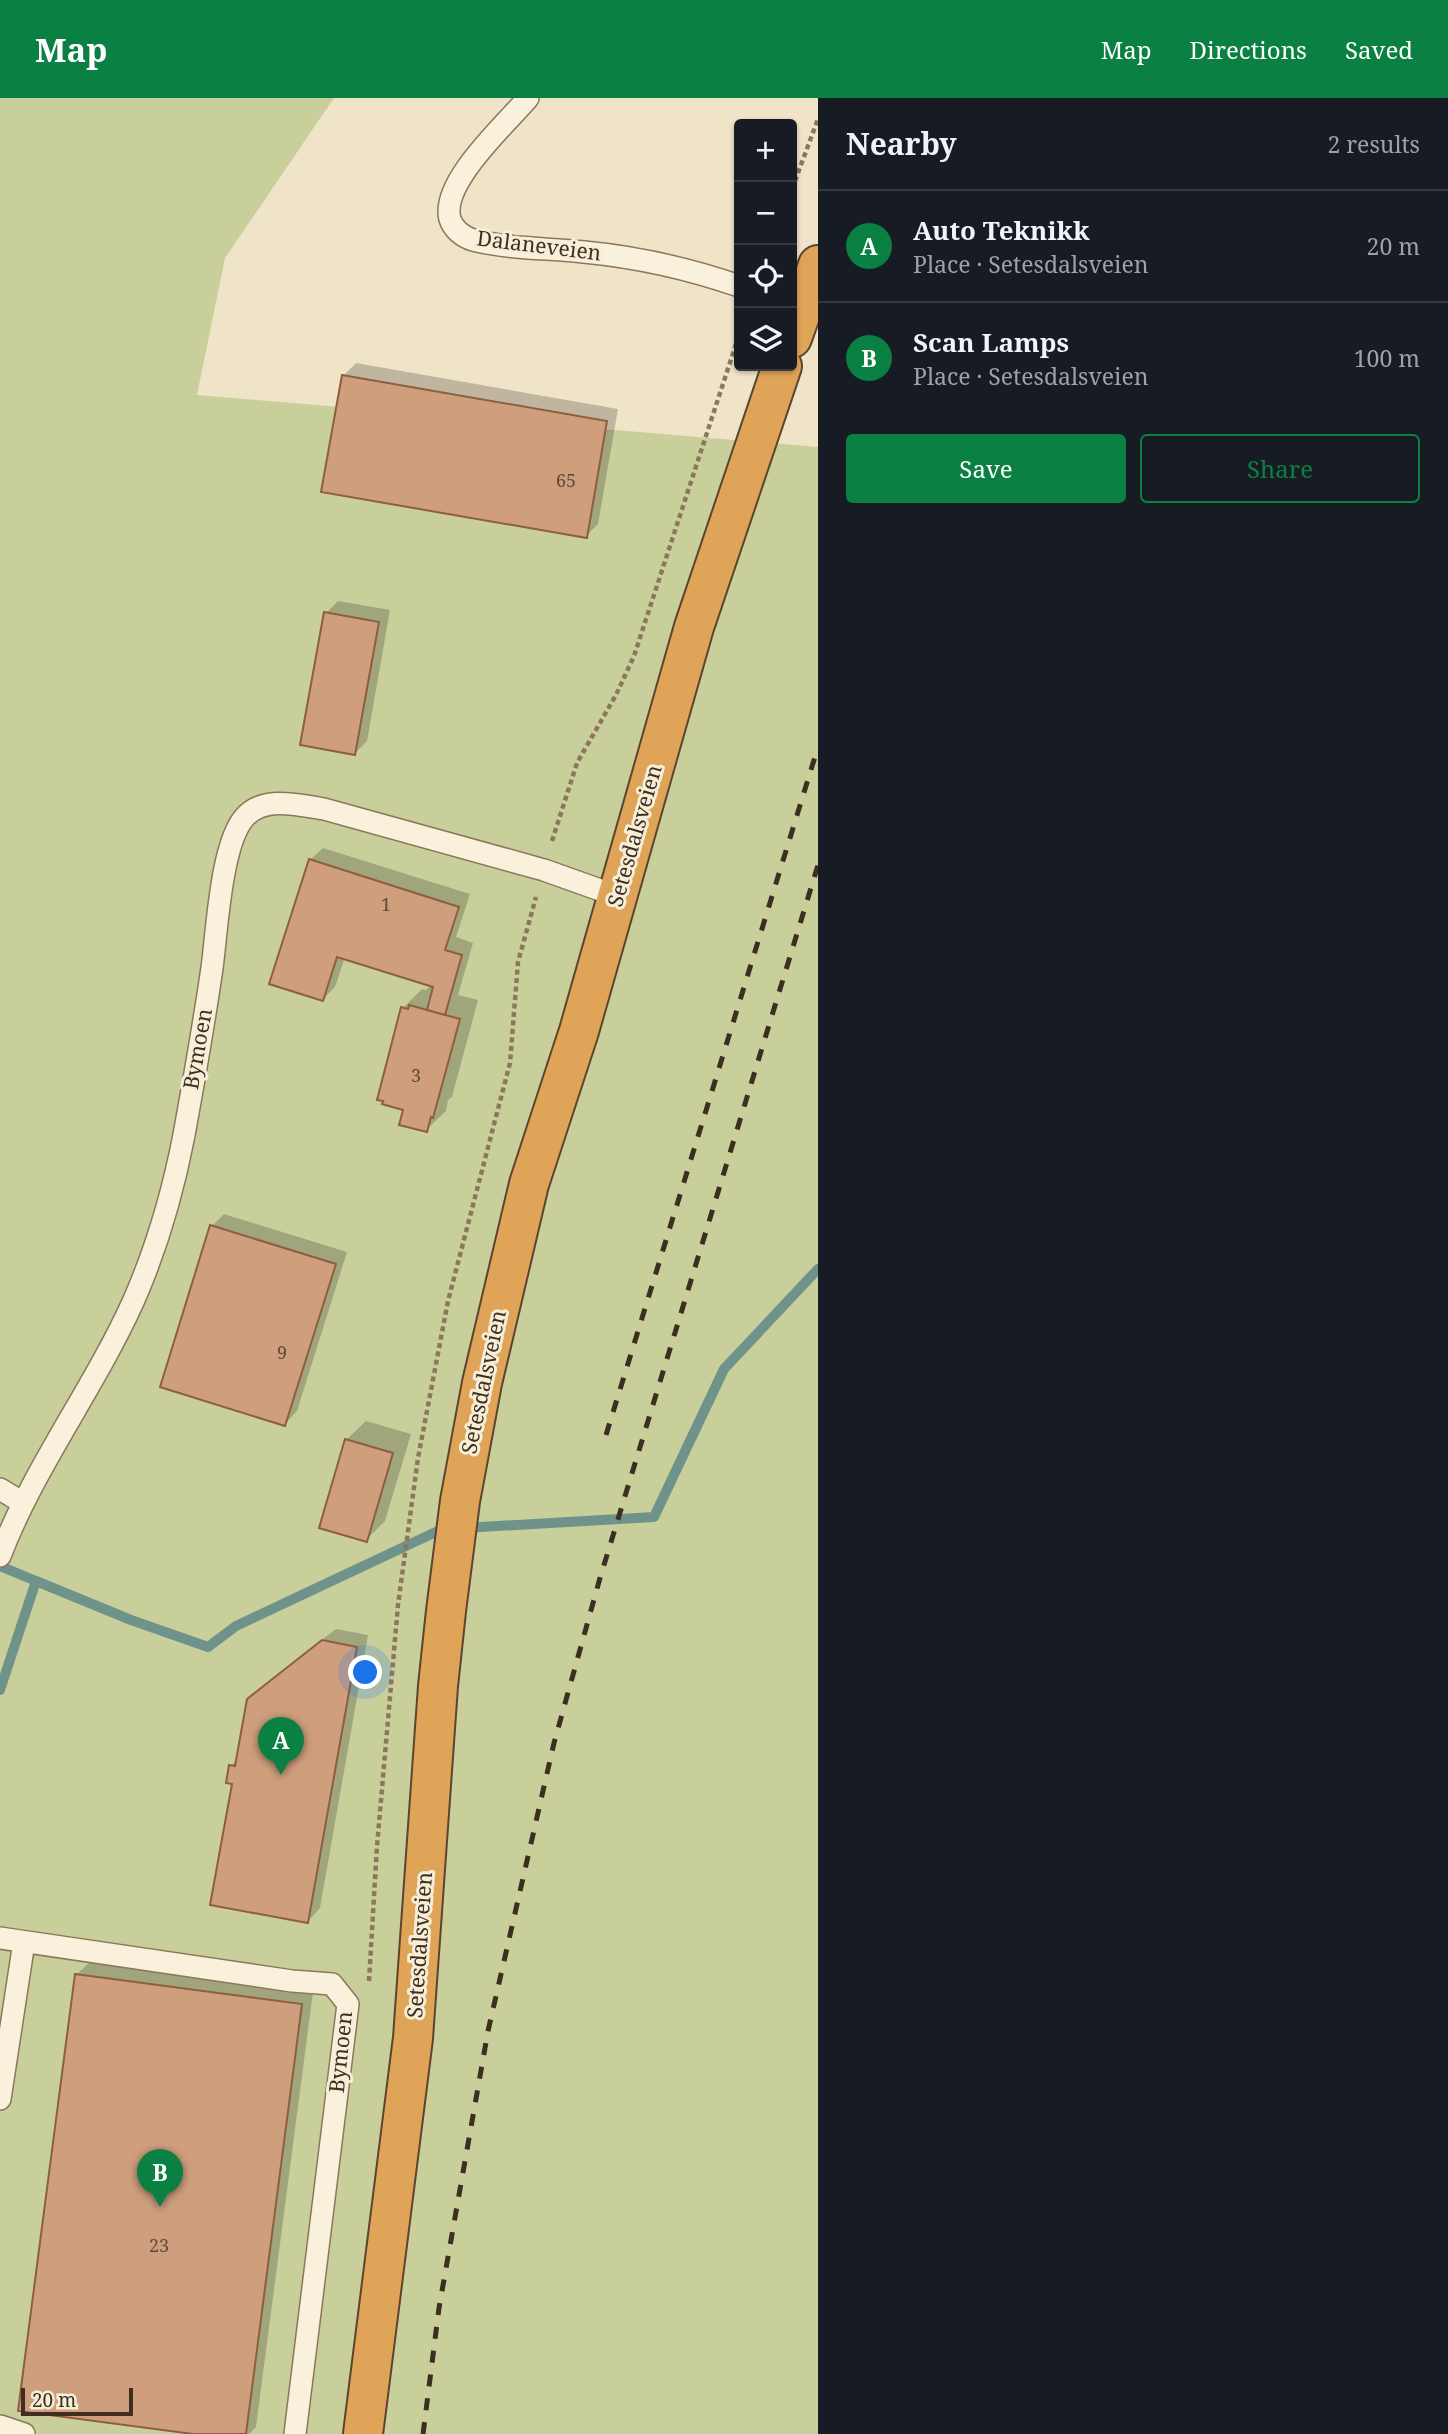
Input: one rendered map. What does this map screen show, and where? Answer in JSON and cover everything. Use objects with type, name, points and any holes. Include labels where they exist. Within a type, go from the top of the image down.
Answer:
[{"type":"highway","points":[[797,314],[818,265]]},
{"type":"highway","name":"Setesdalsveien","points":[[363,2434],[413,2038],[439,1686],[460,1501],[482,1383],[529,1184],[579,1031],[694,627],[780,371]]},
{"type":"lane","name":"Dalaneveien","points":[[528,98],[482,149],[458,181],[450,201],[450,220],[459,233],[470,239],[502,245],[608,254],[702,273],[734,284]]},
{"type":"lane","name":"Bymoen","points":[[0,1556],[23,1503],[132,1304],[152,1255],[183,1136],[212,968],[224,874],[233,839],[243,818],[272,803],[324,809],[544,870],[617,896]]},
{"type":"lane","points":[[0,1489],[23,1503]]},
{"type":"lane","name":"Bymoen","points":[[0,1938],[332,1984],[348,2004],[295,2434]]},
{"type":"lane","points":[[0,2099],[24,1942]]},
{"type":"lane","points":[[0,2427],[24,2434]]},
{"type":"path","points":[[795,182],[818,119]]},
{"type":"path","points":[[731,360],[734,351]]},
{"type":"green space","points":[[0,98],[334,98],[225,258],[197,395],[818,447],[818,2434],[0,2434]]},
{"type":"building","points":[[342,375],[607,421],[587,538],[321,492]]},
{"type":"building","points":[[324,612],[379,622],[355,755],[300,745]]},
{"type":"building","points":[[309,859],[459,907],[445,950],[462,955],[445,1015],[427,1010],[433,987],[337,957],[323,1001],[269,984]]},
{"type":"building","points":[[409,1005],[460,1019],[427,1132],[399,1125],[403,1110],[377,1100],[401,1007],[408,1009]]},
{"type":"building","points":[[210,1225],[336,1264],[285,1426],[160,1387]]},
{"type":"building","points":[[345,1439],[393,1453],[367,1542],[319,1528]]},
{"type":"building","points":[[322,1640],[357,1647],[308,1923],[210,1905],[232,1784],[226,1783],[229,1765],[235,1766],[247,1699]]},
{"type":"building","points":[[75,1974],[302,2004],[246,2434],[193,2434],[18,2411]]},
{"type":"waterway","points":[[464,1528],[654,1517],[724,1369],[818,1269]]},
{"type":"waterway","points":[[36,1581],[131,1620],[208,1647],[236,1626],[440,1530],[448,1529]]},
{"type":"waterway","points":[[0,1566],[36,1581],[0,1690]]},
{"type":"railway","points":[[606,1435],[818,747]]},
{"type":"railway","points":[[423,2434],[439,2308],[488,2031],[554,1743],[600,1578],[818,865]]},
{"type":"place","name":"Auto Teknikk","points":[[281,1775]]},
{"type":"place","name":"Scan Lamps","points":[[160,2207]]}]
